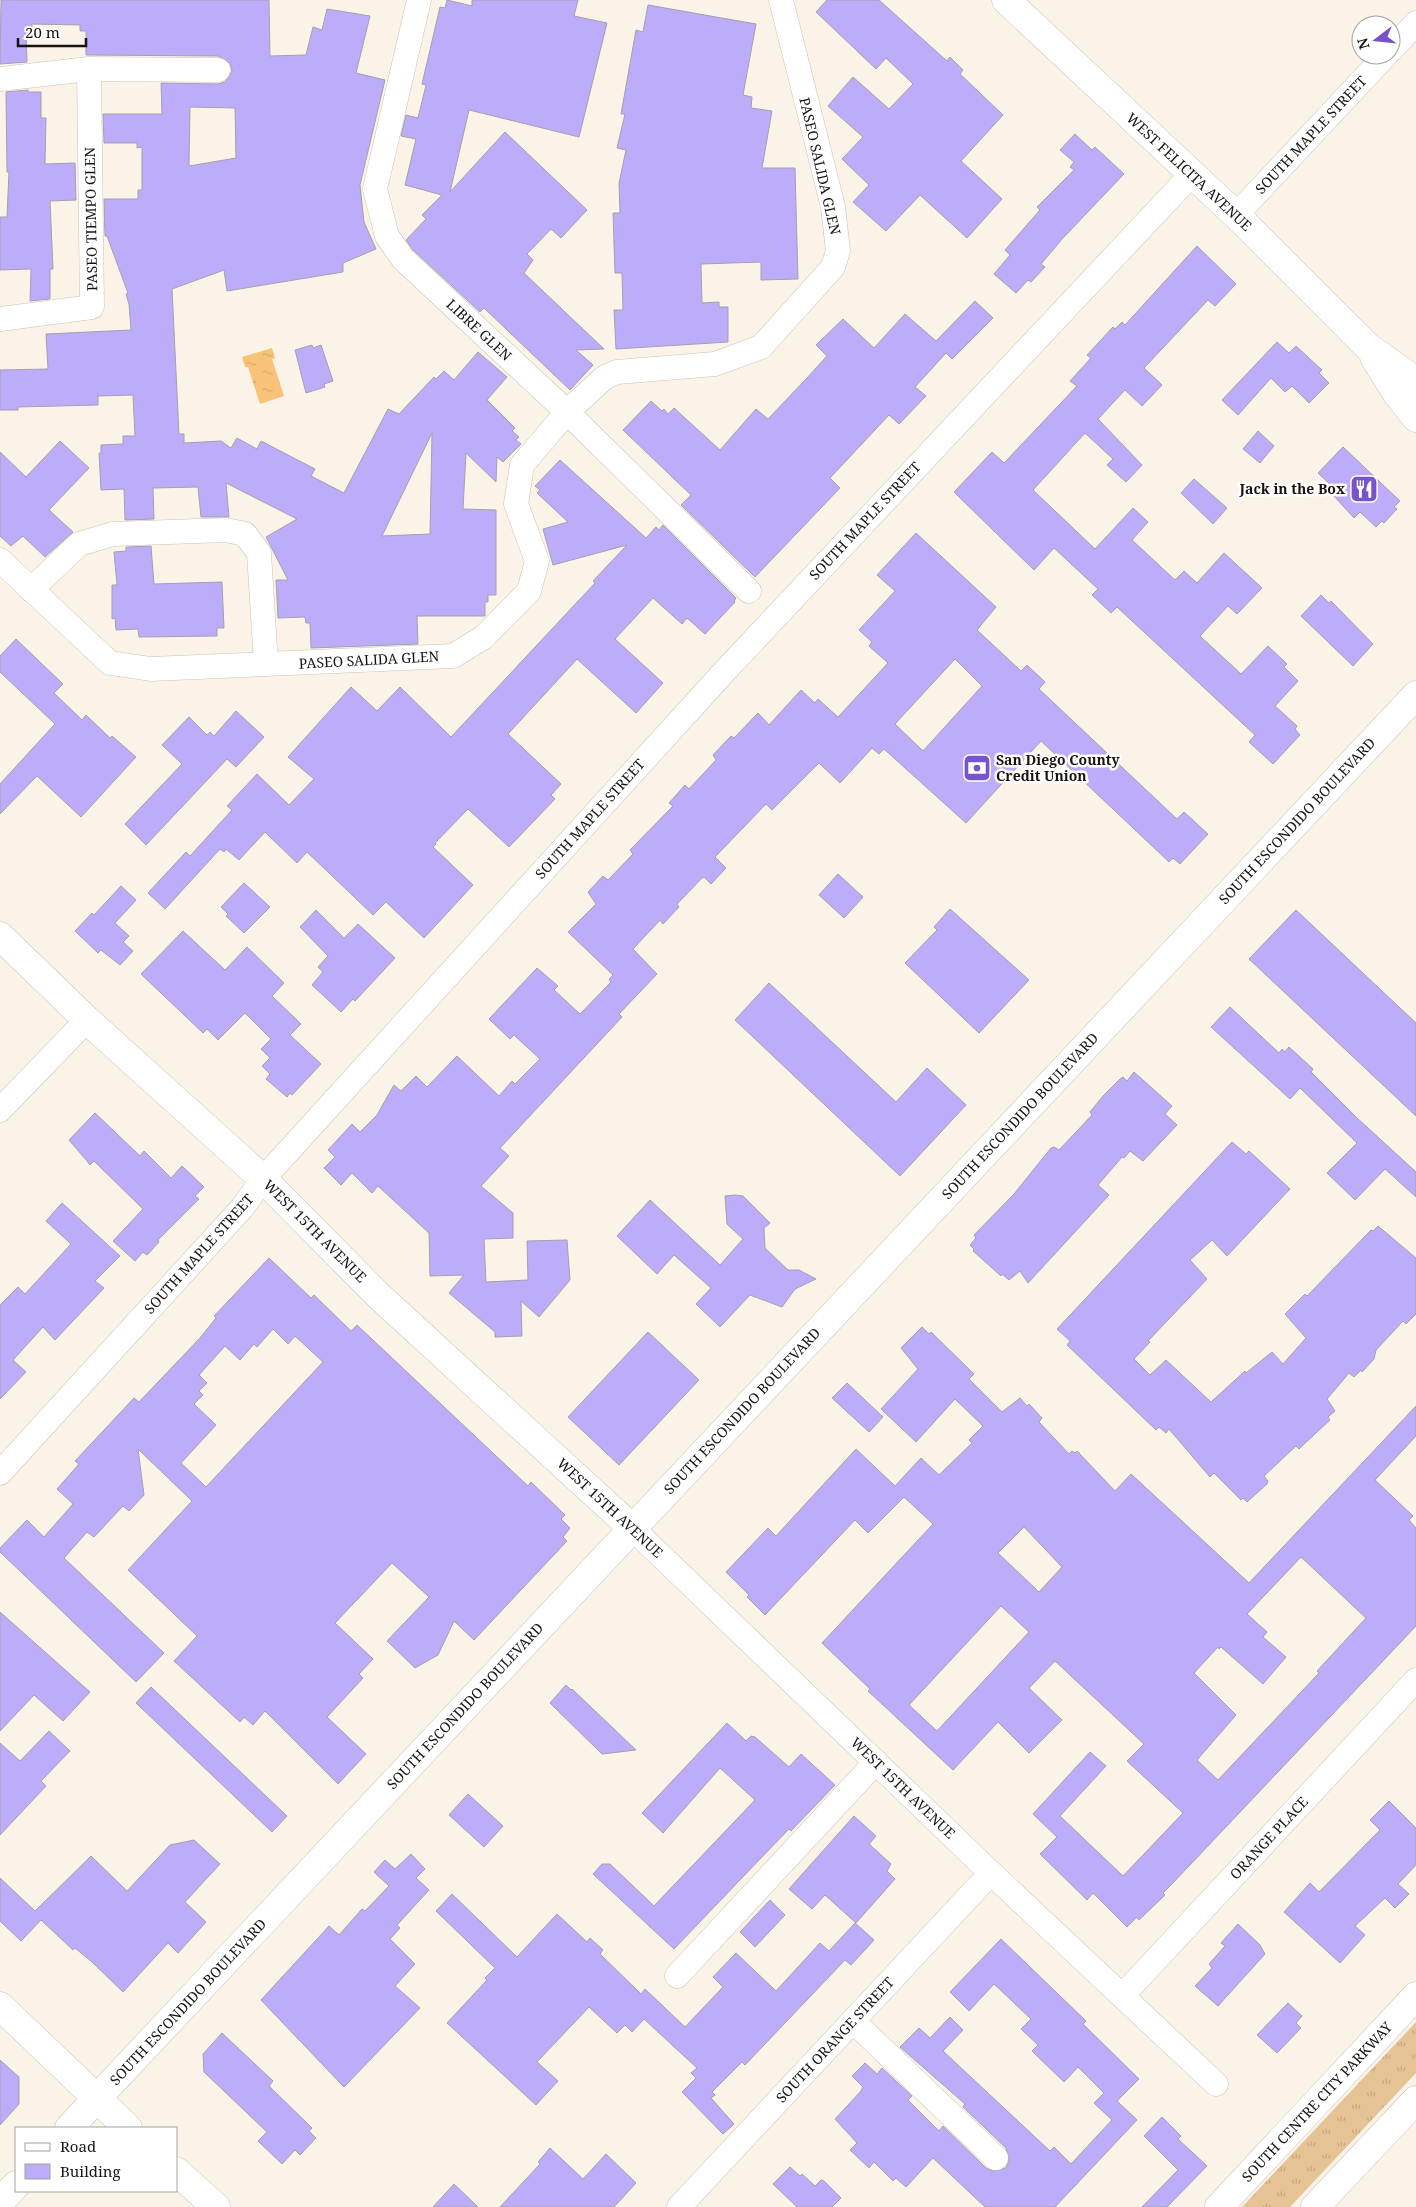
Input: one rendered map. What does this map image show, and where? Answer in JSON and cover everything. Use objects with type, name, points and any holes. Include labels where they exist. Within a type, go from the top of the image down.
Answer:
[{"type":"main road","name":"WEST FELICITA AVENUE","points":[[1006,0],[1236,215],[1368,347],[1416,381]]},
{"type":"main road","name":"WEST FELICITA AVENUE","points":[[1368,347],[1397,394],[1416,418]]},
{"type":"main road","name":"SOUTH ESCONDIDO BOULEVARD","points":[[70,2127],[1416,694]]},
{"type":"main road","name":"WEST 15TH AVENUE","points":[[0,936],[87,1020],[263,1179],[380,1297],[632,1528]]},
{"type":"main road","name":"SOUTH CENTRE CITY PARKWAY","points":[[1219,2207],[1416,1996]]},
{"type":"main road","points":[[0,2006],[96,2100],[127,2127]]},
{"type":"main road","points":[[1315,2207],[1416,2100]]},
{"type":"main road","points":[[178,2173],[216,2207]]},
{"type":"main road","points":[[0,2202],[15,2186]]},
{"type":"street","name":"LIBRE GLEN","points":[[418,0],[375,189],[387,236],[403,259],[566,412],[749,591]]},
{"type":"street","name":"PASEO SALIDA GLEN","points":[[0,560],[110,663],[151,669],[453,656],[484,637],[529,591],[537,561],[516,504],[522,465],[566,412],[605,377],[616,372],[715,364],[761,347],[833,267],[838,251],[832,207],[781,0]]},
{"type":"street","points":[[1401,39],[1416,23]]},
{"type":"street","name":"SOUTH MAPLE STREET","points":[[1236,215],[1377,65]]},
{"type":"street","points":[[0,79],[89,69],[218,70]]},
{"type":"street","name":"PASEO TIEMPO GLEN","points":[[0,318],[92,307],[89,69]]},
{"type":"street","name":"SOUTH MAPLE STREET","points":[[0,1473],[242,1208],[263,1179],[723,673],[1192,175]]},
{"type":"street","points":[[32,590],[80,544],[113,534],[226,530],[245,534],[259,553],[266,664]]},
{"type":"street","points":[[0,1110],[87,1020]]},
{"type":"street","name":"WEST 15TH AVENUE","points":[[632,1528],[991,1873],[1216,2084]]},
{"type":"street","name":"ORANGE PLACE","points":[[1122,1996],[1416,1680]]},
{"type":"street","points":[[677,1976],[876,1762]]},
{"type":"street","name":"SOUTH ORANGE STREET","points":[[679,2207],[991,1873]]},
{"type":"street","points":[[853,2021],[996,2158]]},
{"type":"green space","points":[[1416,2022],[1416,2073],[1290,2207],[1242,2207]]},
{"type":"water","points":[[272,348],[275,358],[272,359],[284,396],[260,404],[248,367],[245,367],[242,357]]},
{"type":"building","points":[[1,0],[269,0],[270,56],[306,55],[313,27],[322,30],[327,9],[370,16],[356,73],[385,80],[360,185],[364,222],[376,249],[343,263],[343,272],[227,291],[224,270],[172,289],[179,434],[184,434],[184,443],[221,441],[231,448],[237,438],[257,449],[261,441],[315,469],[311,476],[344,493],[388,409],[399,414],[434,377],[436,379],[444,371],[454,380],[478,352],[507,377],[487,400],[515,428],[512,431],[519,437],[516,440],[521,444],[503,462],[497,457],[496,482],[466,453],[463,509],[496,510],[496,595],[488,595],[488,602],[485,602],[485,616],[417,616],[418,644],[311,648],[310,623],[306,623],[305,617],[278,618],[276,580],[288,580],[266,537],[297,519],[226,483],[229,517],[201,517],[198,487],[153,488],[154,519],[125,520],[124,489],[101,490],[99,453],[101,453],[101,445],[123,444],[123,436],[135,436],[133,395],[98,396],[98,405],[18,407],[18,410],[0,410],[0,370],[48,369],[46,334],[131,330],[129,304],[126,294],[128,293],[107,236],[105,236],[104,199],[138,199],[138,190],[142,190],[142,147],[137,148],[137,143],[104,143],[103,114],[162,114],[161,83],[218,84],[225,82],[232,71],[230,63],[218,56],[86,55],[86,31],[80,31],[80,25],[32,24],[32,32],[26,32],[27,62],[0,64]],"holes":[[[190,107],[235,108],[236,158],[189,166]],[[432,433],[430,534],[382,536]]]},
{"type":"building","points":[[447,0],[472,6],[472,0],[578,0],[574,16],[607,23],[579,137],[469,110],[450,192],[505,132],[587,210],[561,238],[551,229],[527,254],[533,260],[524,273],[604,349],[576,350],[593,365],[570,390],[484,308],[480,312],[413,250],[406,240],[426,219],[422,215],[442,195],[405,185],[416,139],[401,136],[406,115],[418,118],[426,85],[422,84],[440,7],[445,8]]},
{"type":"building","points":[[827,0],[879,0],[947,61],[950,57],[963,70],[960,74],[1003,115],[961,161],[1002,199],[967,238],[920,195],[886,231],[853,202],[869,185],[842,159],[863,137],[828,106],[853,77],[889,109],[913,84],[886,58],[876,69],[816,12]]},
{"type":"building","points":[[648,5],[756,24],[743,95],[752,97],[751,108],[772,111],[762,168],[795,168],[798,279],[761,280],[761,262],[701,264],[702,303],[719,302],[719,307],[728,307],[728,342],[616,349],[614,310],[623,310],[622,273],[615,273],[613,213],[620,213],[619,183],[626,150],[617,148],[625,114],[621,114],[636,30],[643,32]]},
{"type":"building","points":[[28,90],[28,92],[41,92],[41,118],[46,118],[45,164],[75,163],[76,200],[50,201],[53,269],[50,269],[50,299],[30,301],[31,269],[0,270],[0,217],[7,217],[9,172],[7,172],[6,92]]},
{"type":"building","points":[[1075,134],[1092,150],[1095,147],[1124,174],[1063,238],[1041,264],[1045,267],[1031,282],[1028,280],[1016,293],[994,274],[1010,255],[1005,250],[1040,210],[1037,207],[1074,170],[1070,167],[1074,162],[1060,150]]},
{"type":"building","points":[[1197,246],[1236,284],[1215,306],[1208,300],[1144,368],[1162,385],[1142,406],[1125,390],[1098,419],[1142,465],[1126,482],[1107,465],[1113,459],[1085,433],[1033,490],[1095,549],[1133,508],[1148,522],[1132,540],[1175,580],[1184,571],[1197,583],[1224,553],[1262,588],[1237,614],[1228,606],[1200,636],[1241,674],[1268,646],[1287,664],[1284,667],[1298,681],[1275,706],[1297,726],[1295,729],[1300,735],[1273,764],[1249,742],[1255,735],[1117,607],[1111,613],[1092,595],[1098,589],[1054,548],[1034,570],[954,492],[992,452],[1004,463],[1077,386],[1070,381],[1091,358],[1087,355],[1113,327],[1115,329],[1122,322],[1125,325]]},
{"type":"building","points":[[975,301],[993,318],[952,359],[946,353],[915,387],[926,396],[899,424],[889,415],[830,478],[840,488],[755,577],[681,505],[691,495],[623,430],[651,401],[662,411],[664,409],[668,414],[674,408],[720,450],[756,409],[768,419],[806,379],[827,356],[816,345],[843,319],[874,348],[905,314],[936,341]]},
{"type":"building","points":[[1277,342],[1289,353],[1296,346],[1322,370],[1319,373],[1329,383],[1309,403],[1292,386],[1285,392],[1271,378],[1238,415],[1222,400]]},
{"type":"building","points":[[312,345],[313,348],[321,345],[333,381],[324,384],[325,387],[306,393],[295,350]]},
{"type":"building","points":[[1258,431],[1274,446],[1260,463],[1243,449]]},
{"type":"building","points":[[60,441],[89,468],[49,510],[73,532],[45,557],[23,536],[11,546],[0,536],[0,452],[26,477]]},
{"type":"building","points":[[1343,447],[1400,501],[1394,507],[1397,509],[1384,523],[1382,521],[1376,527],[1360,512],[1354,518],[1333,495],[1337,491],[1318,473]]},
{"type":"building","points":[[560,460],[646,538],[656,527],[659,530],[663,525],[736,598],[735,602],[705,634],[687,618],[682,624],[653,598],[615,639],[663,683],[636,713],[577,659],[508,734],[561,784],[551,795],[555,799],[509,847],[468,809],[435,843],[433,847],[473,885],[424,938],[386,902],[373,915],[307,852],[297,863],[265,832],[239,860],[226,849],[224,852],[220,849],[165,909],[148,893],[186,852],[190,856],[232,810],[227,806],[257,774],[289,805],[314,779],[288,757],[351,687],[377,711],[400,687],[451,737],[595,583],[593,581],[627,545],[553,565],[543,529],[568,522],[537,493],[540,490],[535,486]]},
{"type":"building","points":[[1194,479],[1227,508],[1213,524],[1181,493]]},
{"type":"building","points":[[916,533],[996,607],[977,630],[1021,671],[1027,665],[1045,682],[1039,689],[1177,819],[1184,812],[1208,834],[1180,864],[1173,858],[1169,862],[1041,741],[966,823],[884,749],[879,754],[872,748],[840,783],[819,763],[772,810],[766,804],[715,857],[726,868],[711,884],[704,877],[702,878],[677,904],[679,907],[663,924],[660,920],[633,949],[657,974],[619,1014],[622,1017],[500,1148],[509,1156],[481,1186],[513,1213],[513,1238],[484,1239],[486,1282],[528,1280],[527,1241],[567,1240],[570,1280],[539,1317],[521,1301],[522,1336],[495,1337],[495,1332],[449,1293],[464,1275],[430,1276],[429,1233],[378,1186],[372,1193],[352,1173],[341,1185],[324,1168],[335,1157],[328,1150],[352,1124],[360,1132],[377,1115],[394,1085],[401,1091],[416,1076],[427,1087],[457,1056],[499,1096],[512,1081],[515,1084],[540,1059],[514,1035],[510,1039],[489,1019],[537,968],[558,986],[554,990],[580,1014],[611,982],[609,979],[613,975],[568,932],[596,904],[588,892],[603,876],[608,880],[633,854],[630,850],[673,806],[669,803],[685,785],[689,789],[716,760],[713,755],[731,736],[734,738],[758,713],[769,725],[801,690],[815,703],[818,699],[838,717],[888,663],[869,646],[872,642],[859,630],[895,591],[877,575]],"holes":[[[955,659],[982,686],[923,751],[895,724]]]},
{"type":"building","points":[[151,546],[154,584],[222,582],[224,628],[217,628],[217,636],[139,637],[138,629],[116,630],[115,618],[112,619],[112,585],[117,585],[114,552],[126,551],[126,547]]},
{"type":"building","points":[[1321,595],[1329,603],[1331,601],[1373,644],[1353,666],[1301,616]]},
{"type":"building","points":[[16,639],[63,684],[54,693],[82,720],[86,715],[110,738],[112,736],[136,757],[81,817],[37,776],[0,814],[0,784],[55,724],[0,672],[0,656]]},
{"type":"building","points":[[236,711],[264,737],[236,767],[227,759],[146,845],[125,824],[182,764],[162,745],[189,717],[207,735],[210,732],[214,736]]},
{"type":"building","points":[[838,874],[863,897],[844,918],[819,895]]},
{"type":"building","points":[[244,883],[270,907],[244,933],[226,916],[228,914],[221,907]]},
{"type":"building","points":[[121,886],[136,900],[115,923],[129,936],[123,942],[133,951],[120,965],[101,950],[98,953],[75,931],[92,913],[94,915]]},
{"type":"building","points":[[950,909],[1029,980],[979,1033],[905,963],[937,930],[934,927]]},
{"type":"building","points":[[316,910],[344,938],[358,924],[395,958],[355,1001],[353,999],[341,1012],[312,985],[323,972],[318,967],[328,956],[300,927]]},
{"type":"building","points":[[1296,910],[1416,1023],[1416,1116],[1249,959]]},
{"type":"building","points":[[183,931],[225,970],[247,947],[284,983],[272,996],[301,1024],[290,1035],[321,1064],[292,1095],[290,1093],[287,1097],[266,1079],[270,1074],[262,1066],[270,1058],[261,1049],[271,1039],[245,1013],[218,1040],[207,1029],[203,1033],[141,974]]},
{"type":"building","points":[[769,983],[896,1102],[927,1068],[966,1105],[900,1176],[735,1020]]},
{"type":"building","points":[[1230,1007],[1279,1053],[1282,1049],[1285,1052],[1289,1047],[1313,1069],[1311,1072],[1356,1117],[1416,1172],[1416,1197],[1385,1169],[1355,1200],[1327,1173],[1357,1143],[1300,1088],[1290,1099],[1211,1027]]},
{"type":"building","points":[[1134,1072],[1172,1106],[1165,1114],[1177,1125],[1143,1161],[1130,1151],[1124,1158],[1122,1157],[1098,1185],[1109,1195],[1028,1283],[1020,1271],[1009,1280],[1002,1274],[1001,1276],[973,1251],[974,1249],[970,1245],[976,1238],[974,1235],[1014,1194],[1051,1148],[1054,1147],[1059,1150],[1092,1115],[1090,1112],[1103,1096],[1120,1079],[1123,1077],[1127,1081]]},
{"type":"building","points":[[95,1113],[140,1156],[144,1151],[171,1178],[182,1166],[204,1187],[195,1196],[199,1199],[158,1240],[159,1242],[147,1255],[143,1252],[135,1261],[113,1241],[143,1209],[94,1161],[90,1165],[69,1140]]},
{"type":"building","points":[[1232,1142],[1246,1154],[1249,1151],[1290,1189],[1227,1256],[1212,1240],[1190,1260],[1207,1279],[1148,1341],[1150,1342],[1134,1359],[1150,1375],[1166,1360],[1211,1402],[1245,1371],[1246,1373],[1272,1352],[1283,1364],[1306,1338],[1285,1314],[1305,1294],[1307,1296],[1371,1230],[1373,1231],[1378,1226],[1416,1258],[1416,1314],[1406,1324],[1403,1321],[1376,1350],[1374,1359],[1362,1372],[1361,1370],[1354,1377],[1349,1373],[1327,1399],[1335,1411],[1328,1417],[1330,1420],[1299,1449],[1296,1446],[1264,1476],[1268,1481],[1267,1484],[1247,1502],[1243,1498],[1241,1500],[1214,1473],[1210,1477],[1169,1429],[1166,1433],[1159,1427],[1156,1430],[1067,1345],[1070,1341],[1057,1329]]},
{"type":"building","points":[[725,1196],[743,1196],[770,1223],[764,1228],[765,1248],[788,1270],[799,1270],[816,1279],[795,1289],[782,1307],[750,1295],[720,1327],[696,1304],[711,1288],[674,1255],[657,1274],[617,1236],[650,1200],[720,1265],[743,1239],[727,1224]]},
{"type":"building","points":[[62,1203],[120,1256],[95,1281],[104,1288],[55,1340],[43,1327],[13,1360],[26,1372],[0,1399],[0,1305],[18,1287],[25,1294],[71,1244],[46,1221]]},
{"type":"building","points":[[269,1258],[311,1298],[314,1295],[351,1331],[357,1325],[528,1486],[531,1482],[565,1515],[561,1519],[570,1528],[563,1537],[567,1541],[474,1640],[454,1621],[438,1655],[415,1668],[387,1641],[429,1597],[392,1563],[335,1623],[373,1659],[359,1674],[363,1678],[327,1717],[366,1754],[338,1784],[265,1711],[253,1725],[244,1717],[240,1722],[174,1661],[197,1636],[128,1570],[192,1501],[138,1449],[144,1495],[129,1511],[123,1506],[94,1537],[87,1532],[64,1558],[164,1653],[136,1682],[0,1552],[0,1548],[27,1520],[44,1537],[73,1504],[57,1489],[79,1464],[75,1461],[134,1398],[139,1402],[200,1338],[216,1318],[214,1316]],"holes":[[[273,1329],[288,1344],[295,1336],[323,1362],[206,1487],[181,1463],[216,1425],[194,1404],[203,1395],[199,1391],[207,1383],[199,1375],[225,1346],[240,1360],[254,1344],[257,1347]]]},
{"type":"building","points":[[922,1327],[929,1334],[931,1332],[974,1374],[969,1379],[1002,1412],[1020,1398],[1027,1406],[1029,1404],[1042,1418],[1039,1422],[1069,1454],[1072,1451],[1075,1453],[1077,1451],[1115,1491],[1131,1474],[1249,1583],[1416,1406],[1416,1436],[1375,1480],[1413,1516],[1409,1520],[1416,1528],[1416,1626],[1163,1893],[1165,1895],[1139,1920],[1137,1917],[1127,1927],[1093,1893],[1087,1900],[1040,1854],[1057,1837],[1033,1814],[1090,1752],[1106,1766],[1060,1816],[1123,1876],[1183,1813],[1127,1761],[1144,1744],[1055,1661],[1029,1688],[1062,1720],[1029,1753],[998,1722],[953,1770],[868,1691],[870,1689],[822,1643],[933,1524],[904,1497],[868,1533],[855,1520],[765,1615],[747,1597],[749,1595],[726,1572],[768,1528],[776,1536],[856,1449],[895,1486],[921,1458],[939,1475],[972,1443],[969,1440],[983,1426],[955,1399],[916,1442],[881,1409],[918,1369],[901,1348]],"holes":[[[1024,1527],[1062,1567],[1039,1592],[998,1553]],[[1301,1557],[1366,1618],[1317,1671],[1319,1673],[1218,1780],[1197,1760],[1236,1715],[1194,1673],[1218,1647],[1219,1649],[1221,1647],[1263,1684],[1286,1657],[1263,1637],[1267,1632],[1247,1614]],[[1001,1606],[1029,1632],[937,1731],[909,1705]]]},
{"type":"building","points":[[648,1332],[699,1380],[619,1465],[568,1417]]},
{"type":"building","points":[[847,1383],[883,1417],[869,1432],[832,1398]]},
{"type":"building","points":[[0,1612],[90,1692],[63,1721],[34,1695],[0,1731]]},
{"type":"building","points":[[566,1685],[636,1750],[602,1754],[550,1703]]},
{"type":"building","points":[[151,1687],[287,1816],[272,1832],[136,1703]]},
{"type":"building","points":[[727,1723],[746,1741],[751,1736],[755,1737],[789,1767],[801,1754],[835,1785],[791,1831],[789,1829],[674,1949],[593,1874],[602,1864],[610,1864],[654,1906],[755,1800],[720,1768],[663,1833],[642,1813]]},
{"type":"building","points":[[49,1731],[70,1751],[41,1781],[46,1786],[0,1835],[0,1743],[20,1761]]},
{"type":"building","points":[[468,1794],[503,1826],[484,1847],[449,1815]]},
{"type":"building","points":[[1389,1801],[1416,1828],[1416,1865],[1398,1884],[1409,1894],[1395,1908],[1385,1898],[1355,1926],[1365,1935],[1340,1963],[1284,1912],[1310,1883],[1319,1892],[1380,1830],[1370,1820]]},
{"type":"building","points":[[854,1816],[876,1836],[869,1844],[891,1864],[887,1871],[895,1879],[856,1923],[825,1895],[812,1909],[789,1889]]},
{"type":"building","points":[[194,1840],[220,1864],[185,1902],[206,1922],[178,1953],[168,1943],[123,1992],[92,1962],[75,1948],[73,1950],[41,1920],[21,1941],[0,1921],[0,1878],[35,1911],[91,1856],[127,1891],[170,1845]]},
{"type":"building","points":[[411,1854],[425,1869],[416,1878],[429,1890],[397,1925],[400,1928],[390,1939],[415,1964],[395,1986],[420,2008],[344,2087],[261,2000],[329,1926],[339,1935],[362,1909],[365,1911],[389,1886],[374,1872],[385,1860],[395,1869]]},
{"type":"building","points":[[452,1894],[517,1957],[557,1914],[587,1942],[590,1938],[603,1950],[600,1954],[641,1994],[645,1989],[685,2027],[723,1987],[713,1977],[736,1953],[776,1991],[820,1943],[829,1951],[855,1923],[874,1940],[851,1965],[845,1960],[745,2065],[742,2062],[712,2092],[715,2095],[711,2098],[734,2124],[723,2134],[682,2092],[696,2078],[691,2073],[697,2068],[644,2019],[632,2032],[625,2025],[617,2033],[589,2007],[537,2062],[558,2081],[536,2105],[447,2023],[487,1980],[485,1978],[495,1968],[436,1911]]},
{"type":"building","points":[[770,1900],[785,1915],[755,1947],[740,1932]]},
{"type":"building","points":[[1238,1924],[1260,1945],[1265,1954],[1218,2006],[1195,1986],[1212,1968],[1209,1964],[1225,1946],[1221,1943]]},
{"type":"building","points":[[1001,1939],[1086,2021],[1083,2024],[1139,2079],[1117,2101],[1137,2120],[1055,2207],[985,2207],[933,2158],[906,2187],[896,2178],[893,2181],[874,2162],[869,2168],[850,2150],[857,2143],[835,2119],[861,2091],[863,2087],[852,2076],[865,2063],[877,2074],[882,2068],[912,2096],[908,2100],[939,2131],[943,2126],[986,2168],[993,2171],[1006,2168],[1009,2161],[1006,2148],[963,2107],[965,2104],[900,2047],[919,2028],[930,2038],[950,2017],[963,2030],[943,2051],[1050,2151],[1054,2147],[1071,2164],[1112,2120],[1094,2103],[1104,2093],[1078,2067],[1064,2082],[1032,2051],[1038,2045],[1021,2029],[1031,2019],[994,1984],[969,2011],[950,1992]]},
{"type":"building","points":[[1288,2003],[1302,2016],[1296,2023],[1301,2028],[1277,2053],[1257,2035]]},
{"type":"building","points":[[222,2033],[273,2081],[269,2086],[312,2128],[309,2131],[316,2138],[300,2155],[295,2150],[282,2164],[258,2141],[267,2132],[204,2072],[203,2054]]},
{"type":"building","points":[[0,2060],[19,2077],[19,2104],[0,2125]]},
{"type":"building","points":[[1162,2117],[1181,2136],[1178,2139],[1207,2166],[1167,2207],[1142,2207],[1178,2170],[1144,2136]]},
{"type":"building","points":[[550,2148],[583,2179],[606,2154],[636,2183],[614,2207],[500,2207],[540,2164],[538,2162]]},
{"type":"building","points":[[790,2167],[800,2176],[802,2174],[815,2186],[821,2180],[824,2181],[841,2198],[832,2207],[797,2207],[773,2184]]},
{"type":"building","points":[[454,2184],[478,2207],[433,2207]]},
{"type":"place","name":"Jack in the Box","points":[[1364,489]]},
{"type":"place","name":"San Diego County Credit Union","points":[[977,768]]}]
